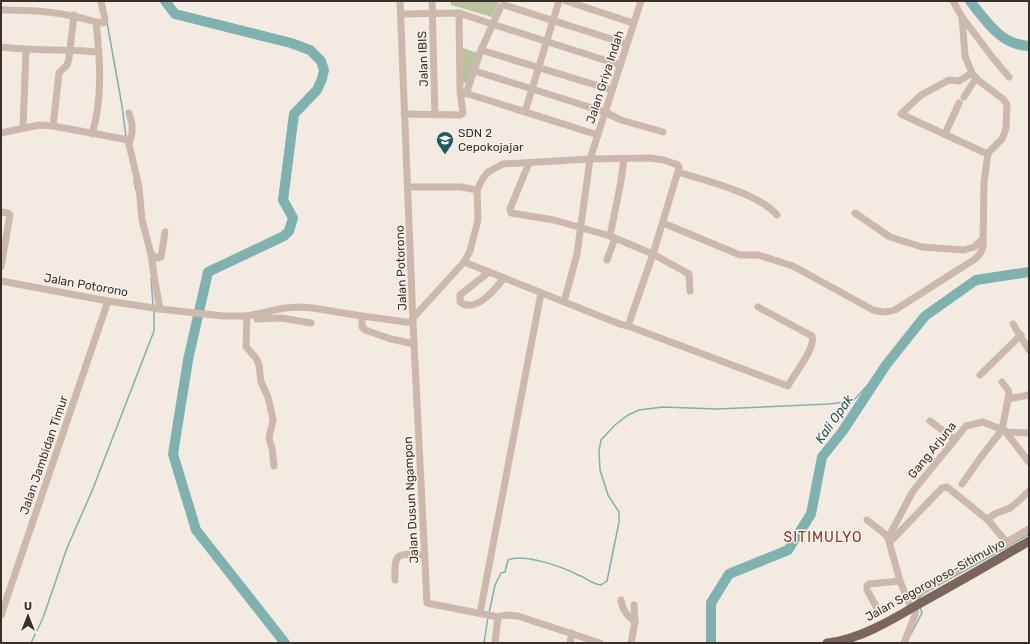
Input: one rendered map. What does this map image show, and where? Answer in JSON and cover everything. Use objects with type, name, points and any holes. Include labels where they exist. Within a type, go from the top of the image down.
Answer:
[{"type":"main road","name":"Jalan Segoroyoso-Sitimulyo","points":[[827,643],[856,636],[917,606],[1029,541]]},
{"type":"street","points":[[1,10],[57,12],[103,23],[105,20],[101,1]]},
{"type":"street","name":"Jalan Potorono","points":[[1,281],[108,301],[191,313],[247,318],[285,308],[298,307],[413,321],[400,1]]},
{"type":"street","name":"Jalan IBIS","points":[[432,1],[435,115]]},
{"type":"street","points":[[525,112],[559,1]]},
{"type":"street","points":[[566,1],[633,23]]},
{"type":"street","name":"Jalan Griya Indah","points":[[564,302],[577,254],[590,159],[641,1]]},
{"type":"street","points":[[953,1],[962,17],[993,58],[1010,77]]},
{"type":"street","points":[[463,92],[475,71],[481,50],[499,8],[504,5],[627,44]]},
{"type":"street","points":[[401,14],[459,12],[620,65]]},
{"type":"street","points":[[404,114],[462,114],[463,92],[459,12]]},
{"type":"street","points":[[53,126],[59,74],[67,65],[74,15]]},
{"type":"street","points":[[663,223],[740,255],[758,255],[794,266],[873,310],[881,312],[895,310],[975,259],[980,254],[982,243],[984,182],[988,153],[1002,139],[1004,134],[1006,128],[1007,105],[1003,99],[992,92],[974,76],[965,56],[962,17]]},
{"type":"street","points":[[92,134],[100,101],[99,52],[96,22]]},
{"type":"street","points":[[1,47],[26,50],[70,50],[99,52]]},
{"type":"street","points":[[23,128],[26,50]]},
{"type":"street","points":[[481,50],[539,69],[612,90]]},
{"type":"street","points":[[475,71],[605,112],[621,120],[663,132]]},
{"type":"street","points":[[945,134],[974,76]]},
{"type":"street","points":[[974,76],[958,81],[949,80],[922,95],[901,114],[988,153]]},
{"type":"street","points":[[463,92],[598,134]]},
{"type":"street","points":[[129,113],[132,124],[132,133],[127,140],[139,187],[142,220],[151,254],[155,282],[155,308]]},
{"type":"street","points":[[1,133],[39,125],[53,126],[127,140]]},
{"type":"street","points":[[413,321],[464,262],[470,251],[478,220],[477,190],[482,178],[488,172],[503,164],[590,159],[650,158],[664,160],[678,165],[678,172],[653,254],[628,326]]},
{"type":"street","points":[[607,260],[624,159]]},
{"type":"street","points":[[529,163],[510,211],[511,213],[554,220],[612,237],[653,254],[689,274],[690,291]]},
{"type":"street","points":[[678,172],[747,195],[773,210],[777,215]]},
{"type":"street","points":[[408,187],[461,187],[477,190]]},
{"type":"street","points":[[1,212],[10,214],[1,267]]},
{"type":"street","points":[[855,213],[890,237],[922,247],[964,250],[982,243]]},
{"type":"street","points":[[151,254],[157,258],[161,257],[165,232]]},
{"type":"street","points":[[464,262],[620,324],[788,386],[806,357],[812,342],[812,336],[758,308]]},
{"type":"street","points":[[489,272],[460,295],[460,302],[467,305],[483,301],[504,278]]},
{"type":"street","points":[[485,614],[541,293]]},
{"type":"street","name":"Jalan Jambidan Timur","points":[[1,615],[4,596],[108,301]]},
{"type":"street","points":[[362,316],[362,327],[365,330],[391,339],[414,344]]},
{"type":"street","points":[[274,466],[269,438],[273,420],[268,397],[262,384],[260,365],[246,346],[247,318],[270,318],[311,323]]},
{"type":"street","name":"Jalan Dusun Ngampon","points":[[413,321],[427,603],[498,617],[505,615],[518,616],[600,643]]},
{"type":"street","points":[[1013,324],[1029,350]]},
{"type":"street","points":[[980,375],[1021,335]]},
{"type":"street","points":[[962,484],[981,457],[1004,430],[1008,392],[1002,382]]},
{"type":"street","points":[[1008,399],[1029,395]]},
{"type":"street","points":[[930,421],[954,439]]},
{"type":"street","name":"Gang Arjuna","points":[[889,540],[912,493],[954,439],[968,425],[983,422],[1004,430],[1029,462]]},
{"type":"street","points":[[1004,430],[1012,433],[1029,433]]},
{"type":"street","points":[[889,540],[942,488],[945,487],[949,488],[988,520],[1013,550]]},
{"type":"street","points":[[988,520],[992,515],[1006,510],[1018,502],[1029,491]]},
{"type":"street","points":[[867,520],[885,534],[889,540],[900,581],[907,599],[917,606],[904,643]]},
{"type":"street","points":[[907,599],[1008,543],[1029,529]]},
{"type":"street","points":[[395,580],[394,563],[398,556],[402,554],[424,555]]},
{"type":"street","points":[[877,608],[867,590],[867,586],[869,584],[900,581]]},
{"type":"street","points":[[621,600],[622,607],[625,612],[635,622]]},
{"type":"street","points":[[631,643],[635,622],[634,605]]},
{"type":"street","points":[[495,643],[498,617]]},
{"type":"street","points":[[570,643],[572,633]]},
{"type":"green space","points":[[451,1],[499,1],[492,17],[451,5]]},
{"type":"green space","points":[[463,48],[478,53],[468,84],[461,82]]},
{"type":"waterway","points":[[165,1],[175,14],[291,43],[310,50],[321,61],[324,70],[317,90],[294,114],[283,200],[293,218],[289,231],[284,236],[208,272],[188,360],[173,454],[196,530],[285,643]]},
{"type":"waterway","points":[[970,1],[988,24],[1002,37],[1019,45],[1029,46]]},
{"type":"waterway","points":[[107,22],[126,137]]},
{"type":"waterway","points":[[134,180],[136,190]]},
{"type":"waterway","name":"Kali Opak","points":[[711,643],[711,603],[729,574],[788,550],[811,514],[822,457],[842,432],[886,365],[925,316],[976,280],[1029,272]]},
{"type":"waterway","points":[[151,278],[153,305]]},
{"type":"waterway","points":[[31,643],[43,618],[67,548],[92,491],[154,331],[154,310]]},
{"type":"waterway","points":[[489,613],[495,585],[501,573],[505,572],[508,560],[515,558],[524,558],[563,568],[601,585],[607,581],[619,522],[619,512],[608,495],[600,470],[599,451],[601,440],[615,425],[628,415],[639,410],[663,407],[717,409],[829,404],[853,401],[886,365]]},
{"type":"waterway","points":[[1012,544],[1029,534]]},
{"type":"waterway","points":[[918,601],[918,598],[926,592],[1007,547]]},
{"type":"waterway","points":[[910,636],[922,613],[920,607]]},
{"type":"waterway","points":[[484,643],[488,617]]},
{"type":"place","name":"SDN 2 Cepokojajar","points":[[445,155]]},
{"type":"district","name":"SITIMULYO","points":[[823,537]]}]
